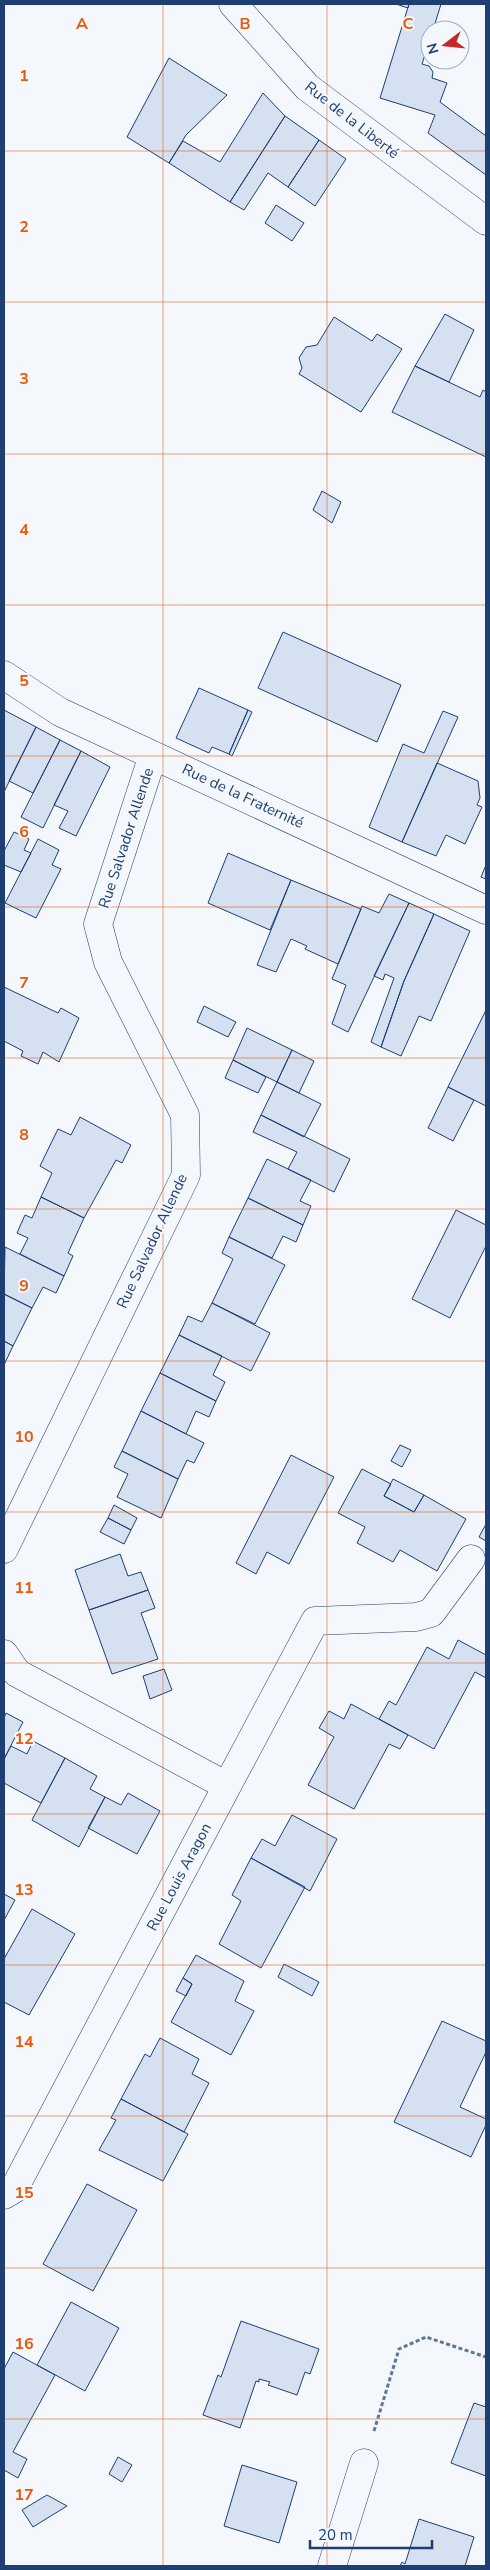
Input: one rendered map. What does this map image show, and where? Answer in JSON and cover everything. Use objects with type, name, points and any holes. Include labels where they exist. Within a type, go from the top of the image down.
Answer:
[{"type":"street","name":"Rue de la Liberté","points":[[233,4],[307,87],[486,221]]},
{"type":"street","name":"Rue de la Fraternité","points":[[4,675],[60,712],[486,910]]},
{"type":"street","name":"Rue Salvador Allende","points":[[4,1549],[186,1175],[185,1115],[108,962],[98,924],[153,756]]},
{"type":"street","name":"Rue Louis Aragon","points":[[4,2195],[14,2189],[315,1621],[416,1617],[431,1613],[471,1559]]},
{"type":"street","points":[[4,1654],[17,1673],[227,1786]]},
{"type":"street","points":[[332,2566],[364,2463]]},
{"type":"path","points":[[364,2463],[399,2349],[426,2336],[486,2357]]},
{"type":"building","points":[[396,4],[409,4],[408,8]]},
{"type":"building","points":[[409,4],[441,4],[436,20],[420,20],[420,70],[432,70],[432,78],[447,83],[440,102],[486,136],[486,175],[428,133],[435,115],[380,98]]},
{"type":"building","points":[[169,58],[227,95],[186,135],[169,163],[127,137]]},
{"type":"building","points":[[263,93],[285,116],[230,202],[169,163],[183,141],[220,162]]},
{"type":"building","points":[[285,116],[319,140],[288,187],[268,173],[244,210],[230,202]]},
{"type":"building","points":[[319,140],[346,159],[315,206],[288,187]]},
{"type":"building","points":[[276,205],[304,223],[292,241],[265,223]]},
{"type":"building","points":[[445,314],[474,330],[449,382],[415,366]]},
{"type":"building","points":[[334,317],[372,341],[377,334],[402,349],[361,412],[299,374],[302,368],[299,358],[306,347],[317,345]]},
{"type":"building","points":[[415,366],[480,397],[483,390],[486,392],[486,457],[392,412]]},
{"type":"building","points":[[322,491],[341,502],[332,523],[313,510]]},
{"type":"building","points":[[283,632],[401,685],[377,742],[258,688]]},
{"type":"building","points":[[199,688],[248,710],[229,754],[212,747],[209,753],[176,738]]},
{"type":"building","points":[[4,710],[36,727],[4,792]]},
{"type":"building","points":[[248,710],[252,712],[232,756],[229,754]]},
{"type":"building","points":[[443,711],[458,717],[402,842],[369,827],[403,744],[424,753]]},
{"type":"building","points":[[36,727],[60,740],[33,793],[9,781]]},
{"type":"building","points":[[60,740],[81,751],[43,828],[21,817]]},
{"type":"building","points":[[81,751],[110,767],[76,836],[59,828],[68,811],[54,805]]},
{"type":"building","points":[[437,763],[478,781],[480,798],[477,805],[482,807],[465,844],[446,835],[436,856],[402,842]]},
{"type":"building","points":[[14,832],[29,839],[24,850],[31,853],[21,872],[4,865],[4,851]]},
{"type":"building","points":[[38,839],[59,850],[52,865],[61,869],[36,918],[5,903]]},
{"type":"building","points":[[228,853],[291,880],[270,930],[208,903]]},
{"type":"building","points":[[486,865],[486,879],[481,877]]},
{"type":"building","points":[[291,880],[361,909],[338,964],[305,949],[307,946],[291,939],[276,972],[257,965]]},
{"type":"building","points":[[389,894],[409,903],[348,1032],[332,1024],[346,985],[332,979],[362,906],[379,913]]},
{"type":"building","points":[[409,903],[434,914],[404,981],[381,1047],[371,1042],[394,978],[385,974],[383,980],[374,976]]},
{"type":"building","points":[[434,914],[470,931],[431,1021],[419,1016],[401,1056],[381,1047],[404,981]]},
{"type":"building","points":[[4,987],[58,1013],[61,1008],[79,1018],[59,1062],[43,1052],[38,1064],[21,1056],[23,1051],[4,1041]]},
{"type":"building","points":[[204,1006],[236,1022],[228,1037],[197,1022]]},
{"type":"building","points":[[486,1010],[486,1106],[448,1087]]},
{"type":"building","points":[[247,1028],[292,1050],[277,1082],[233,1060]]},
{"type":"building","points":[[292,1050],[314,1061],[299,1093],[277,1082]]},
{"type":"building","points":[[233,1060],[266,1077],[258,1093],[225,1078]]},
{"type":"building","points":[[277,1082],[321,1104],[304,1137],[261,1115]]},
{"type":"building","points":[[448,1087],[474,1100],[453,1141],[428,1128]]},
{"type":"building","points":[[261,1115],[350,1159],[334,1192],[288,1169],[297,1152],[253,1132]]},
{"type":"building","points":[[80,1117],[131,1145],[122,1163],[116,1160],[84,1218],[41,1197],[52,1173],[40,1166],[58,1129],[71,1135]]},
{"type":"building","points":[[267,1159],[311,1180],[300,1201],[311,1206],[303,1225],[248,1198]]},
{"type":"building","points":[[41,1197],[84,1218],[68,1253],[73,1256],[64,1276],[20,1254],[28,1238],[17,1233],[25,1215],[32,1218]]},
{"type":"building","points":[[248,1198],[303,1225],[296,1242],[283,1236],[272,1258],[229,1237]]},
{"type":"building","points":[[456,1210],[486,1225],[486,1246],[450,1318],[412,1299]]},
{"type":"building","points":[[229,1237],[285,1265],[255,1324],[212,1303],[233,1259],[222,1253]]},
{"type":"building","points":[[5,1247],[64,1276],[56,1293],[43,1287],[32,1308],[4,1294]]},
{"type":"building","points":[[4,1294],[32,1308],[13,1346],[4,1341]]},
{"type":"building","points":[[212,1303],[270,1333],[251,1371],[179,1335],[188,1316],[202,1322]]},
{"type":"building","points":[[179,1335],[222,1356],[213,1375],[225,1382],[216,1401],[160,1373]]},
{"type":"building","points":[[4,1341],[13,1346],[4,1365]]},
{"type":"building","points":[[160,1373],[216,1401],[209,1417],[196,1411],[186,1434],[141,1411]]},
{"type":"building","points":[[141,1411],[204,1443],[194,1463],[187,1460],[178,1479],[122,1451]]},
{"type":"building","points":[[400,1445],[411,1450],[402,1467],[391,1461]]},
{"type":"building","points":[[122,1451],[178,1479],[161,1518],[117,1497],[128,1474],[114,1467]]},
{"type":"building","points":[[291,1455],[334,1477],[289,1564],[267,1552],[256,1574],[236,1563]]},
{"type":"building","points":[[362,1469],[391,1484],[384,1496],[414,1512],[424,1495],[466,1519],[437,1571],[400,1550],[393,1562],[357,1543],[365,1527],[338,1513]]},
{"type":"building","points":[[393,1479],[424,1495],[414,1512],[384,1496]]},
{"type":"building","points":[[114,1505],[137,1518],[131,1530],[108,1518]]},
{"type":"building","points":[[108,1518],[131,1530],[124,1544],[100,1532]]},
{"type":"building","points":[[486,1524],[486,1541],[479,1537]]},
{"type":"building","points":[[120,1554],[128,1576],[141,1572],[148,1590],[89,1610],[75,1570]]},
{"type":"building","points":[[148,1590],[155,1608],[141,1613],[158,1659],[112,1674],[89,1610]]},
{"type":"building","points":[[458,1640],[486,1655],[486,1678],[475,1672],[434,1749],[379,1719],[389,1701],[396,1705],[427,1647],[449,1659]]},
{"type":"building","points":[[164,1669],[172,1690],[150,1699],[143,1676]]},
{"type":"building","points":[[351,1704],[408,1735],[400,1749],[389,1744],[354,1809],[308,1785],[334,1737],[319,1728],[329,1711],[344,1719]]},
{"type":"building","points":[[6,1713],[23,1722],[4,1759],[4,1718]]},
{"type":"building","points":[[33,1741],[65,1758],[41,1803],[4,1783],[4,1759],[11,1746],[27,1754]]},
{"type":"building","points":[[65,1758],[97,1776],[90,1789],[105,1797],[79,1847],[32,1820]]},
{"type":"building","points":[[128,1793],[160,1811],[137,1854],[88,1828],[105,1797],[121,1805]]},
{"type":"building","points":[[292,1815],[337,1839],[310,1891],[251,1858],[262,1839],[275,1846]]},
{"type":"building","points":[[251,1858],[305,1887],[261,1968],[219,1944],[241,1901],[232,1895]]},
{"type":"building","points":[[4,1894],[15,1900],[4,1920]]},
{"type":"building","points":[[32,1909],[75,1934],[29,2015],[4,2002],[4,1959]]},
{"type":"building","points":[[196,1955],[244,1981],[235,2001],[254,2011],[231,2055],[171,2022],[192,1984],[183,1978]]},
{"type":"building","points":[[284,1964],[319,1982],[312,1996],[278,1977]]},
{"type":"building","points":[[183,1978],[192,1984],[186,1996],[176,1991]]},
{"type":"building","points":[[442,2021],[486,2041],[486,2052],[460,2107],[486,2119],[486,2125],[471,2157],[394,2122]]},
{"type":"building","points":[[160,2038],[199,2059],[192,2074],[209,2083],[184,2132],[121,2099],[145,2054],[150,2057]]},
{"type":"building","points":[[121,2099],[188,2134],[163,2181],[99,2150],[116,2120],[111,2118]]},
{"type":"building","points":[[87,2184],[137,2210],[93,2291],[43,2264]]},
{"type":"building","points":[[71,2302],[119,2328],[85,2391],[37,2365]]},
{"type":"building","points":[[241,2321],[319,2349],[310,2374],[305,2372],[297,2395],[268,2385],[270,2382],[259,2379],[259,2382],[256,2381],[240,2428],[203,2415],[218,2375],[221,2377]]},
{"type":"building","points":[[13,2352],[55,2375],[13,2452],[27,2459],[18,2478],[4,2470],[4,2369]]},
{"type":"building","points":[[474,2403],[486,2407],[486,2476],[451,2463]]},
{"type":"building","points":[[118,2457],[132,2465],[122,2482],[109,2474]]},
{"type":"building","points":[[242,2465],[297,2482],[279,2543],[224,2526]]},
{"type":"building","points":[[47,2495],[67,2506],[33,2527],[22,2510]]},
{"type":"building","points":[[419,2519],[474,2537],[465,2566],[400,2566],[402,2562],[405,2564]]}]
